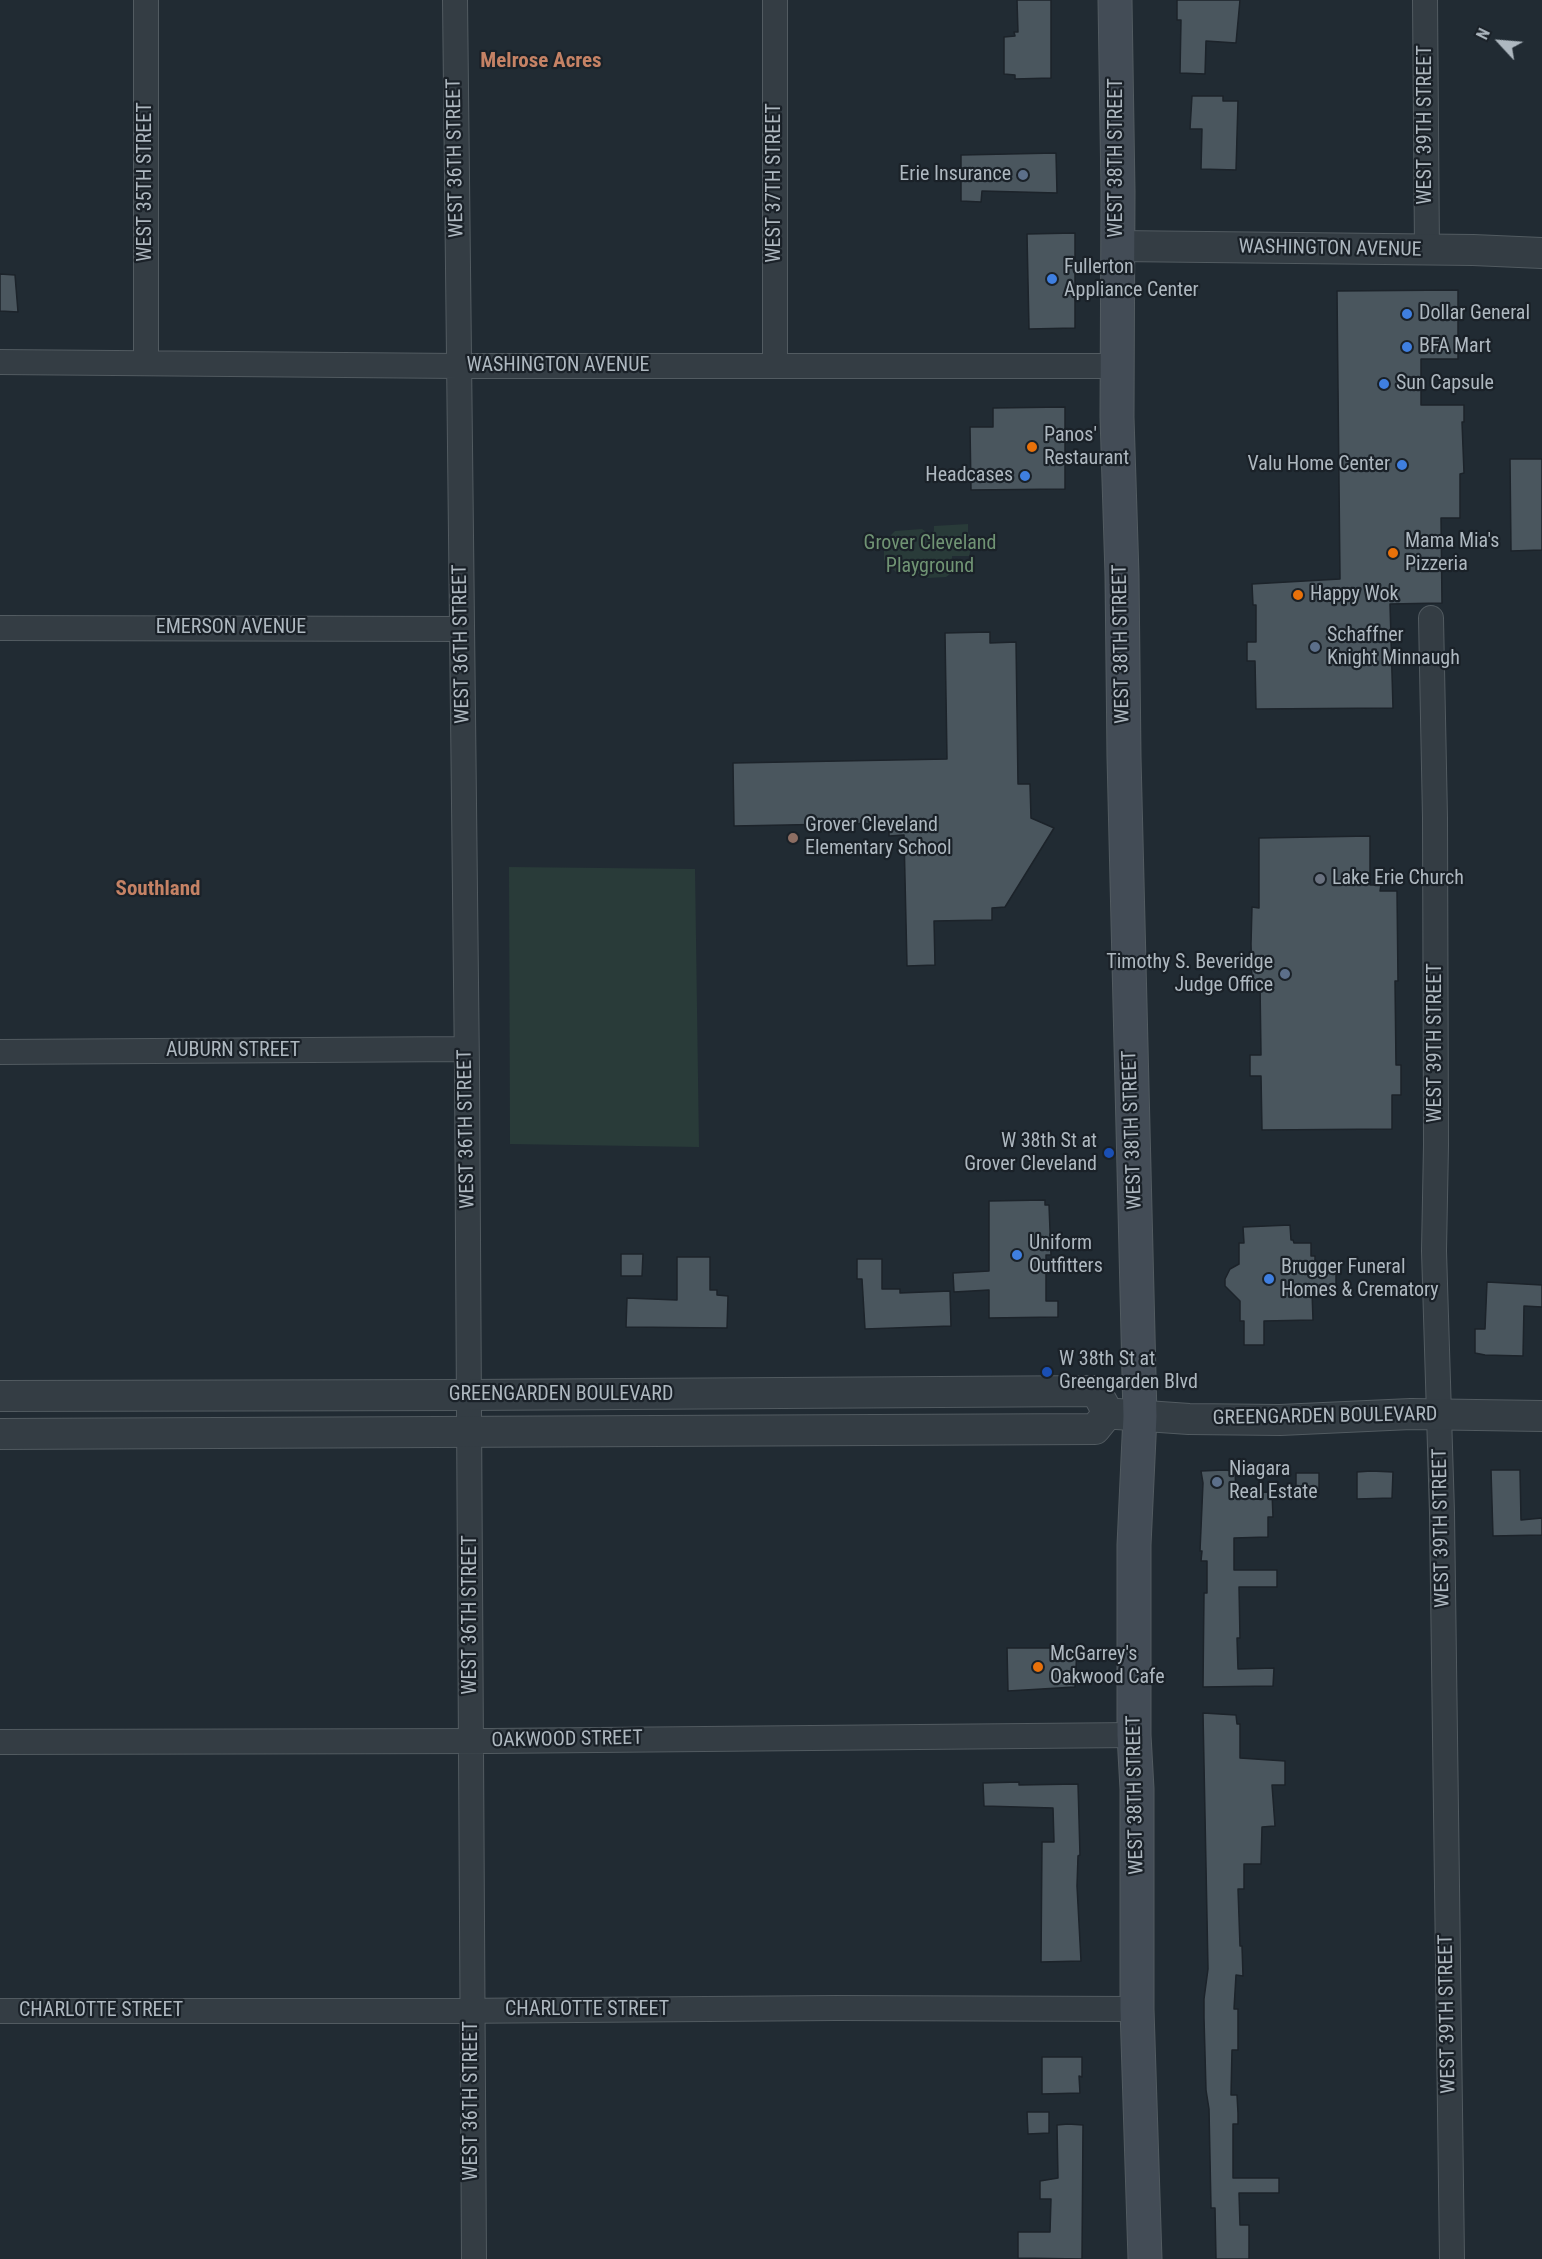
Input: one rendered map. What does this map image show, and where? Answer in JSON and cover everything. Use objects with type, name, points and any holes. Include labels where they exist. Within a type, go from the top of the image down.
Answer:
[{"type":"main road","name":"WEST 38TH STREET","points":[[1115,0],[1124,1414],[1134,1545],[1137,2009],[1145,2259]]},
{"type":"street","name":"WEST 35TH STREET","points":[[146,0],[146,363]]},
{"type":"street","name":"WEST 36TH STREET","points":[[455,0],[470,1433],[474,2259]]},
{"type":"street","name":"WEST 37TH STREET","points":[[775,0],[775,366]]},
{"type":"street","name":"WEST 39TH STREET","points":[[1425,0],[1427,250]]},
{"type":"street","name":"WASHINGTON AVENUE","points":[[1118,246],[1542,253]]},
{"type":"street","name":"WASHINGTON AVENUE","points":[[0,362],[459,366],[1116,366]]},
{"type":"street","name":"WEST 39TH STREET","points":[[1431,618],[1435,840],[1434,1251],[1440,1414],[1452,2259]]},
{"type":"street","name":"EMERSON AVENUE","points":[[0,628],[462,629]]},
{"type":"street","name":"AUBURN STREET","points":[[0,1053],[466,1049]]},
{"type":"street","name":"GREENGARDEN BOULEVARD","points":[[0,1396],[1096,1391],[1124,1414]]},
{"type":"street","name":"GREENGARDEN BOULEVARD","points":[[0,1434],[1095,1429],[1124,1414],[1189,1419],[1280,1420],[1440,1414],[1542,1416]]},
{"type":"street","name":"OAKWOOD STREET","points":[[0,1742],[471,1741],[1134,1735]]},
{"type":"street","name":"CHARLOTTE STREET","points":[[0,2011],[1137,2009]]},
{"type":"green space","name":"Grover Cleveland Playground","points":[[968,524],[968,533],[974,539],[969,556],[952,556],[953,572],[946,577],[928,578],[910,570],[897,573],[884,560],[884,550],[895,531],[922,529],[929,534],[934,531],[934,526]]},
{"type":"green space","points":[[509,867],[695,869],[699,1147],[510,1144]]},
{"type":"building","points":[[1017,0],[1051,0],[1051,78],[1015,79],[1015,75],[1004,74],[1004,37],[1015,36],[1014,32],[1018,32]]},
{"type":"building","points":[[1177,0],[1240,0],[1236,43],[1206,41],[1205,74],[1180,73],[1181,20],[1177,20]]},
{"type":"building","points":[[1192,96],[1223,96],[1223,101],[1238,101],[1236,170],[1201,169],[1202,129],[1190,129]]},
{"type":"building","points":[[1056,153],[1057,193],[982,191],[981,202],[961,201],[961,155]]},
{"type":"building","points":[[1075,233],[1075,328],[1029,329],[1027,234]]},
{"type":"building","points":[[0,274],[15,275],[18,312],[0,311]]},
{"type":"building","points":[[1458,290],[1458,359],[1421,359],[1421,405],[1464,405],[1464,422],[1462,422],[1464,473],[1460,474],[1460,518],[1441,518],[1442,603],[1390,604],[1393,708],[1256,709],[1255,661],[1247,661],[1247,642],[1256,642],[1256,605],[1253,605],[1252,584],[1340,579],[1337,291]]},
{"type":"building","points":[[1065,407],[1065,489],[971,490],[970,427],[993,427],[993,408]]},
{"type":"building","points":[[1510,459],[1542,459],[1542,550],[1511,551]]},
{"type":"building","points":[[990,632],[990,643],[1016,642],[1018,784],[1030,784],[1031,818],[1054,828],[1005,907],[992,908],[992,920],[934,921],[935,965],[907,966],[904,835],[889,836],[889,823],[734,826],[733,763],[947,759],[945,633]]},
{"type":"building","points":[[1370,836],[1370,885],[1381,885],[1380,891],[1397,891],[1396,1065],[1401,1065],[1401,1095],[1392,1095],[1392,1129],[1262,1130],[1261,1076],[1250,1076],[1250,1055],[1261,1055],[1260,984],[1252,984],[1251,944],[1252,907],[1259,908],[1259,838]]},
{"type":"building","points":[[1045,1200],[1045,1205],[1049,1205],[1051,1255],[1046,1255],[1046,1301],[1058,1301],[1058,1317],[989,1318],[989,1290],[954,1292],[953,1273],[989,1271],[989,1201]]},
{"type":"building","points":[[1290,1225],[1291,1240],[1294,1243],[1311,1243],[1311,1256],[1315,1256],[1315,1272],[1336,1271],[1336,1291],[1312,1291],[1313,1320],[1264,1321],[1264,1345],[1244,1345],[1244,1321],[1240,1321],[1240,1301],[1225,1286],[1225,1279],[1230,1269],[1239,1264],[1239,1243],[1244,1243],[1243,1227]]},
{"type":"building","points":[[621,1254],[643,1254],[642,1276],[621,1276]]},
{"type":"building","points":[[677,1257],[710,1257],[710,1290],[717,1290],[717,1295],[728,1296],[727,1328],[626,1327],[627,1298],[677,1300]]},
{"type":"building","points":[[857,1259],[882,1259],[882,1289],[900,1289],[900,1293],[950,1291],[951,1326],[865,1329],[862,1279],[857,1279]]},
{"type":"building","points":[[1487,1282],[1542,1285],[1542,1307],[1524,1306],[1523,1356],[1475,1353],[1475,1329],[1485,1329]]},
{"type":"building","points":[[1491,1470],[1520,1470],[1521,1520],[1542,1518],[1542,1535],[1493,1536]]},
{"type":"building","points":[[1201,1471],[1235,1471],[1236,1493],[1272,1492],[1273,1517],[1268,1517],[1268,1537],[1234,1538],[1234,1570],[1277,1570],[1277,1587],[1239,1587],[1240,1638],[1237,1638],[1238,1669],[1274,1668],[1273,1686],[1203,1687],[1204,1593],[1207,1593],[1207,1561],[1201,1561],[1202,1551],[1200,1551],[1203,1483]]},
{"type":"building","points":[[1357,1472],[1393,1472],[1392,1498],[1357,1499]]},
{"type":"building","points":[[1296,1473],[1319,1473],[1319,1495],[1296,1495]]},
{"type":"building","points":[[1007,1648],[1077,1648],[1075,1687],[1008,1691]]},
{"type":"building","points":[[1203,1713],[1236,1715],[1237,1724],[1240,1724],[1240,1758],[1285,1761],[1285,1785],[1272,1785],[1275,1826],[1262,1827],[1261,1864],[1244,1864],[1244,1889],[1238,1889],[1243,1976],[1236,1975],[1234,2009],[1238,2009],[1238,2050],[1232,2050],[1231,2095],[1237,2095],[1238,2124],[1233,2124],[1233,2178],[1279,2178],[1279,2193],[1239,2193],[1240,2225],[1249,2225],[1249,2259],[1216,2259],[1215,2208],[1211,2208],[1204,2018],[1208,1969]]},
{"type":"building","points":[[1019,1782],[1019,1785],[1078,1784],[1080,1855],[1078,1856],[1077,1886],[1081,1961],[1041,1962],[1042,1842],[1054,1842],[1053,1808],[984,1806],[983,1783]]},
{"type":"building","points":[[1042,2057],[1082,2057],[1082,2077],[1079,2076],[1080,2093],[1042,2094]]},
{"type":"building","points":[[1027,2112],[1049,2112],[1049,2133],[1028,2134]]},
{"type":"building","points":[[1057,2125],[1083,2125],[1082,2259],[1018,2258],[1018,2232],[1050,2232],[1051,2199],[1040,2199],[1040,2181],[1058,2178]]},
{"type":"place","name":"Erie Insurance","points":[[1023,175]]},
{"type":"place","name":"Fullerton Appliance Center","points":[[1052,279]]},
{"type":"place","name":"Dollar General","points":[[1407,314]]},
{"type":"place","name":"BFA Mart","points":[[1407,347]]},
{"type":"place","name":"Sun Capsule","points":[[1384,384]]},
{"type":"place","name":"Panos' Restaurant","points":[[1032,447]]},
{"type":"place","name":"Valu Home Center","points":[[1402,465]]},
{"type":"place","name":"Headcases","points":[[1025,476]]},
{"type":"place","name":"Mama Mia's Pizzeria","points":[[1393,553]]},
{"type":"place","name":"Happy Wok","points":[[1298,595]]},
{"type":"place","name":"Schaffner Knight Minnaugh","points":[[1315,647]]},
{"type":"place","name":"Grover Cleveland Elementary School","points":[[793,838]]},
{"type":"place","name":"Lake Erie Church","points":[[1320,879]]},
{"type":"place","name":"Timothy S. Beveridge Judge Office","points":[[1285,974]]},
{"type":"place","name":"W 38th St at Grover Cleveland","points":[[1109,1153]]},
{"type":"place","name":"Uniform Outfitters","points":[[1017,1255]]},
{"type":"place","name":"Brugger Funeral Homes & Crematory","points":[[1269,1279]]},
{"type":"place","name":"W 38th St at Greengarden Blvd","points":[[1047,1372]]},
{"type":"place","name":"Niagara Real Estate","points":[[1217,1482]]},
{"type":"place","name":"McGarrey's Oakwood Cafe","points":[[1038,1667]]},
{"type":"district","name":"Melrose Acres","points":[[541,62]]},
{"type":"district","name":"Southland","points":[[158,890]]}]
